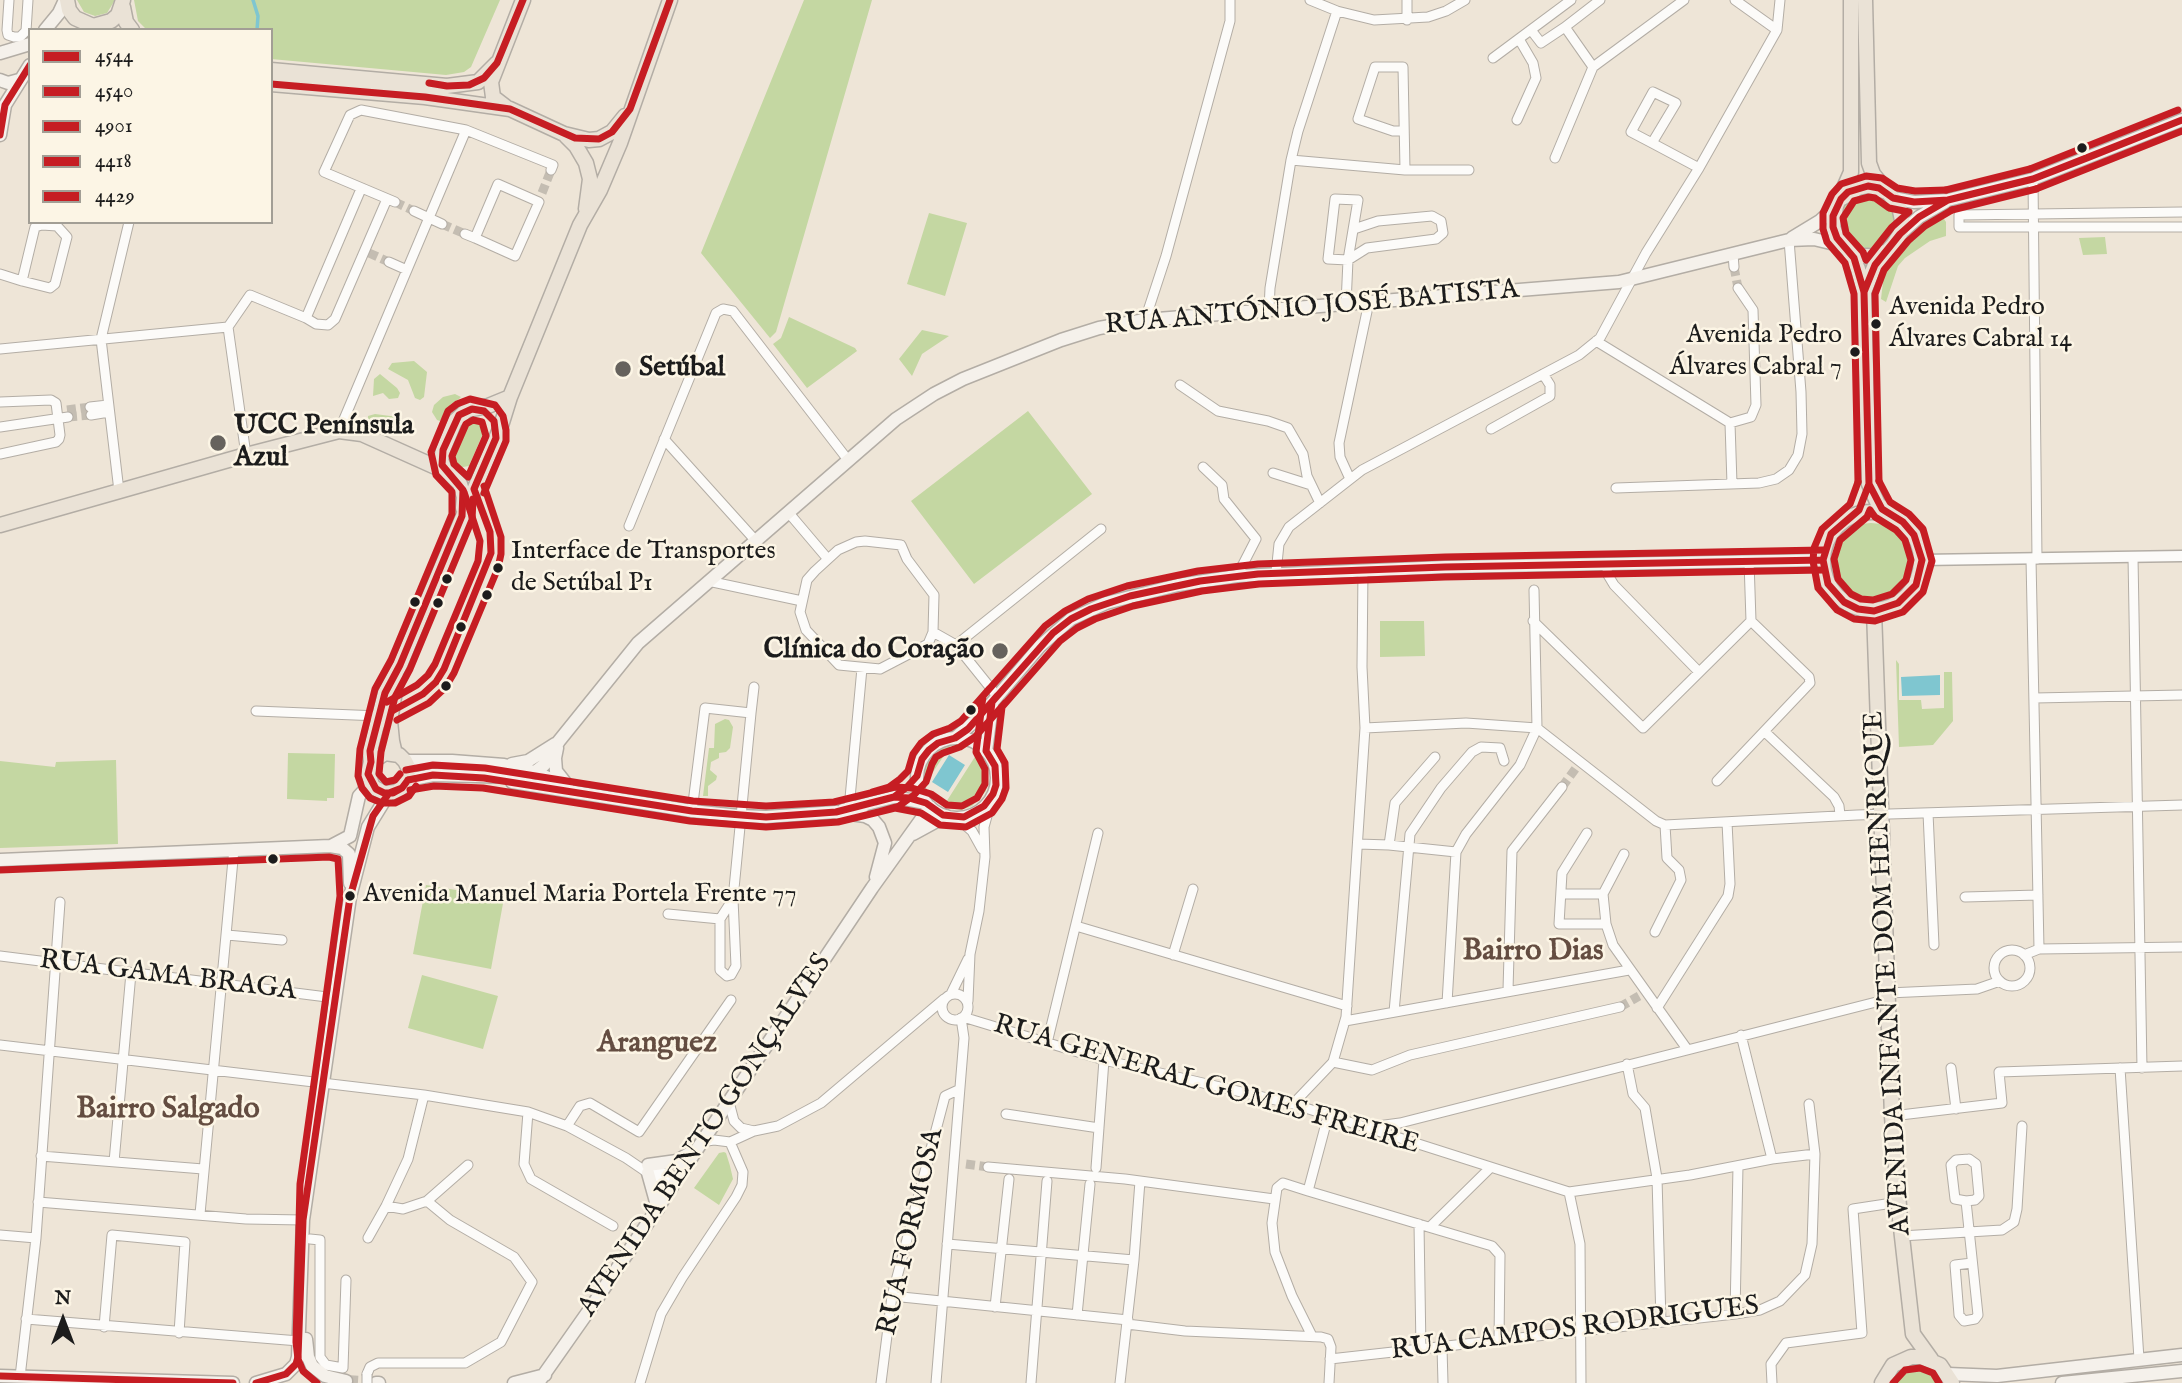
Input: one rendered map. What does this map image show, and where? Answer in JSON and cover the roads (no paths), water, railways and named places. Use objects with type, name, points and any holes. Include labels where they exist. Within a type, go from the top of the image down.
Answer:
[{"type":"main road","points":[[66,0],[75,18],[96,28],[111,21],[123,3]]},
{"type":"main road","points":[[47,28],[66,0]]},
{"type":"main road","points":[[523,0],[491,82],[491,92],[500,104],[575,138],[599,139],[612,132],[630,109]]},
{"type":"main road","points":[[400,665],[390,721],[391,741],[409,769],[408,780],[402,788],[388,793],[380,792],[371,783],[368,774],[370,751],[385,694],[400,665],[484,467],[585,214],[600,190],[624,132],[670,0]]},
{"type":"main road","points":[[1851,0],[1851,172],[1833,216],[1833,227],[1858,269],[1864,292],[1869,484],[1863,503],[1853,516]]},
{"type":"main road","points":[[1866,0],[1868,154],[1873,174],[1891,195],[1902,215],[1900,234]]},
{"type":"main road","points":[[123,3],[131,28]]},
{"type":"main road","points":[[4,52],[28,45]]},
{"type":"main road","points":[[0,135],[5,105],[24,73],[26,64],[23,58],[4,52]]},
{"type":"main road","points":[[273,70],[447,86],[469,85],[484,78],[497,63]]},
{"type":"main road","points":[[0,80],[8,83],[24,73]]},
{"type":"main road","points":[[273,84],[425,97],[510,109]]},
{"type":"main road","points":[[0,90],[5,105]]},
{"type":"main road","points":[[1838,203],[1848,192],[1868,186],[1914,202],[1948,200],[2033,180],[2182,120]]},
{"type":"main road","points":[[564,134],[576,146],[586,163],[590,179],[585,214]]},
{"type":"main road","points":[[1864,292],[1875,265],[1900,234],[1919,217],[1948,200]]},
{"type":"main road","name":"RUA ANTÓNIO JOSÉ BATISTA","points":[[535,772],[544,765],[559,741],[638,643],[895,419],[963,379],[1083,332],[1145,320],[1631,279],[1734,261],[1789,240],[1820,221],[1838,203]]},
{"type":"main road","name":"RUA ANTÓNIO JOSÉ BATISTA","points":[[1789,240],[1814,239],[1846,249]]},
{"type":"main road","points":[[1846,249],[1861,256],[1885,252]]},
{"type":"main road","points":[[462,516],[463,491],[441,460],[447,440],[457,417],[462,413],[510,397]]},
{"type":"main road","points":[[472,409],[484,411],[491,417],[496,426],[496,438]]},
{"type":"main road","points":[[0,525],[339,431],[362,433],[450,475],[469,477],[484,467]]},
{"type":"main road","points":[[410,455],[434,450],[447,440]]},
{"type":"main road","points":[[1869,484],[1878,504],[1895,518],[1914,535],[1922,560],[1916,585],[1905,598],[1891,607],[1874,611],[1858,609],[1837,597],[1828,584],[1823,561],[1824,551],[1831,534],[1853,516],[1870,512],[1895,518]]},
{"type":"main road","points":[[928,805],[920,793],[917,776],[922,759],[929,750],[970,728],[1053,633],[1071,619],[1130,596],[1200,581],[1276,573],[1823,561]]},
{"type":"main road","name":"AVENIDA INFANTE DOM HENRIQUE","points":[[1874,611],[1892,1116],[1901,1236],[1913,1334],[1931,1359],[1940,1365],[1950,1378]]},
{"type":"main road","points":[[986,751],[995,699]]},
{"type":"main road","points":[[912,835],[951,816],[978,811],[993,794],[996,772],[986,751],[968,740],[955,738]]},
{"type":"main road","points":[[504,765],[528,761],[559,741]]},
{"type":"main road","points":[[559,741],[555,758],[556,771],[575,790]]},
{"type":"main road","points":[[371,762],[379,755],[504,765],[535,772],[575,790]]},
{"type":"main road","points":[[484,778],[518,777],[535,772]]},
{"type":"main road","points":[[408,780],[433,775],[484,778],[739,816],[775,817],[836,812],[894,797],[928,805],[951,816]]},
{"type":"main road","points":[[894,797],[917,776]]},
{"type":"main road","points":[[330,846],[350,836],[359,796],[371,783]]},
{"type":"main road","points":[[256,1383],[286,1374],[296,1364],[303,1220],[350,897],[368,827],[388,793]]},
{"type":"main road","points":[[872,888],[912,835],[928,805]]},
{"type":"main road","points":[[836,812],[865,816],[879,827],[885,843],[872,888]]},
{"type":"main road","points":[[0,860],[330,846],[342,848],[349,854],[350,897]]},
{"type":"main road","name":"AVENIDA BENTO GONÇALVES","points":[[543,1380],[872,888]]},
{"type":"main road","points":[[658,1209],[648,1169],[677,1161],[699,1146]]},
{"type":"main road","points":[[310,1184],[306,1341],[308,1357],[312,1366],[325,1376],[346,1381]]},
{"type":"main road","points":[[1901,1360],[1913,1334]]},
{"type":"main road","points":[[1950,1378],[1997,1377],[2182,1355]]},
{"type":"main road","points":[[1881,1383],[1893,1365],[1901,1360],[1911,1357],[1931,1359]]},
{"type":"main road","points":[[2062,1383],[2138,1379],[2182,1371]]},
{"type":"main road","points":[[0,1376],[233,1383]]},
{"type":"main road","points":[[514,1383],[543,1380]]},
{"type":"street","points":[[9,0],[7,30],[8,35],[14,37],[20,37],[26,31],[28,0]]},
{"type":"street","points":[[1145,320],[1166,256],[1230,21],[1230,0]]},
{"type":"street","points":[[1310,0],[1337,11],[1374,20],[1428,17],[1465,0]]},
{"type":"street","points":[[1407,0],[1407,20]]},
{"type":"street","points":[[1493,58],[1571,0]]},
{"type":"street","points":[[1531,30],[1541,43],[1600,0]]},
{"type":"street","points":[[1555,158],[1593,66],[1670,4],[1684,0]]},
{"type":"street","points":[[1735,0],[1777,30]]},
{"type":"street","points":[[1276,573],[1276,553],[1283,534],[1350,479],[1388,455],[1580,355],[1596,341],[1777,30],[1780,0]]},
{"type":"street","points":[[1269,310],[1270,288],[1298,131],[1337,11]]},
{"type":"street","points":[[1565,27],[1593,66]]},
{"type":"street","points":[[1517,120],[1536,78],[1533,63],[1519,39]]},
{"type":"street","points":[[1405,131],[1393,131],[1358,119],[1375,66],[1403,67],[1405,131],[1405,170]]},
{"type":"street","points":[[1652,143],[1675,103],[1653,92],[1631,132],[1699,168]]},
{"type":"street","points":[[246,455],[228,327],[250,295],[316,324],[328,325],[335,319],[391,200],[324,172],[350,116],[361,110],[466,130],[552,168]]},
{"type":"street","points":[[339,431],[466,130]]},
{"type":"street","points":[[1292,160],[1405,170],[1469,170]]},
{"type":"street","points":[[2033,180],[2039,950]]},
{"type":"street","points":[[465,234],[475,239],[515,256],[540,198],[498,184],[475,239]]},
{"type":"street","points":[[306,318],[362,189]]},
{"type":"street","points":[[1346,304],[1348,260],[1353,229],[1358,200],[1335,199],[1328,259],[1348,260],[1367,248],[1436,239],[1443,233],[1441,221],[1432,216],[1378,221],[1353,229]]},
{"type":"street","points":[[414,211],[442,224]]},
{"type":"street","points":[[2182,212],[1959,215],[1959,227],[2182,227]]},
{"type":"street","points":[[119,491],[100,339],[129,224]]},
{"type":"street","points":[[0,274],[22,281],[50,288],[55,284],[67,237],[57,226],[35,227],[22,281]]},
{"type":"street","points":[[1616,488],[1759,483],[1776,479],[1789,470],[1798,455],[1802,434],[1789,240]]},
{"type":"street","points":[[389,262],[407,270]]},
{"type":"street","points":[[1596,341],[1730,423],[1751,417],[1756,405],[1753,310],[1738,288]]},
{"type":"street","points":[[1350,479],[1340,457],[1339,443],[1369,302]]},
{"type":"street","points":[[629,526],[716,313],[723,309],[733,311],[848,460]]},
{"type":"street","points":[[0,349],[228,327]]},
{"type":"street","points":[[1491,429],[1550,396],[1550,385],[1543,374]]},
{"type":"street","points":[[1180,386],[1217,411],[1268,421],[1288,428],[1303,454],[1311,485],[1320,503]]},
{"type":"street","points":[[0,402],[43,399],[56,403],[62,414],[59,439],[55,442],[0,454]]},
{"type":"street","points":[[90,411],[109,409]]},
{"type":"street","points":[[0,427],[62,414]]},
{"type":"street","points":[[1730,423],[1732,484]]},
{"type":"street","points":[[664,439],[755,540]]},
{"type":"street","points":[[1203,467],[1222,485],[1224,499],[1256,539],[1237,576]]},
{"type":"street","points":[[1273,473],[1311,485]]},
{"type":"street","points":[[788,512],[827,558]]},
{"type":"street","points":[[956,645],[1101,529]]},
{"type":"street","points":[[856,542],[901,545],[907,559],[932,590],[933,632],[928,644],[880,669],[839,665],[823,650],[803,623],[800,612],[807,580],[827,558],[856,542]]},
{"type":"street","points":[[1922,560],[2182,556]]},
{"type":"street","points":[[2133,557],[2143,1068]]},
{"type":"street","points":[[1717,781],[1809,687],[1810,680],[1751,621],[1749,561]]},
{"type":"street","points":[[1606,564],[1608,575],[1614,584],[1699,672]]},
{"type":"street","points":[[1293,1104],[1333,1062],[1346,1019],[1364,728],[1363,570]]},
{"type":"street","points":[[708,581],[802,601]]},
{"type":"street","points":[[1447,1003],[1456,852],[1466,834],[1520,765],[1537,728],[1534,590]]},
{"type":"street","points":[[1533,621],[1643,728],[1751,621]]},
{"type":"street","points":[[933,632],[956,645],[995,699]]},
{"type":"street","points":[[849,808],[862,668]]},
{"type":"street","points":[[733,899],[720,919],[720,970],[727,976],[732,975],[736,966],[733,899],[739,816],[754,687]]},
{"type":"street","points":[[2035,698],[2182,695]]},
{"type":"street","points":[[692,811],[705,708],[751,713]]},
{"type":"street","points":[[256,711],[379,716]]},
{"type":"street","points":[[1364,728],[1466,723],[1537,728],[1579,765],[1665,825],[1840,815],[2182,805]]},
{"type":"street","points":[[1765,732],[1834,797],[1840,815]]},
{"type":"street","points":[[1394,1012],[1410,834],[1441,788],[1472,752],[1481,747],[1500,748],[1504,761]]},
{"type":"street","points":[[1389,845],[1395,803],[1435,757]]},
{"type":"street","points":[[1508,990],[1512,850],[1562,787]]},
{"type":"street","points":[[936,1383],[964,1038],[962,1018],[968,1010],[970,954],[979,911],[985,857],[984,827],[993,794]]},
{"type":"street","points":[[1928,813],[1934,945]]},
{"type":"street","points":[[951,816],[972,831],[985,857]]},
{"type":"street","points":[[1657,1008],[1728,895],[1730,884],[1727,822]]},
{"type":"street","points":[[1655,932],[1681,880],[1679,870],[1667,858],[1665,825]]},
{"type":"street","points":[[1047,1043],[1098,833]]},
{"type":"street","points":[[1587,833],[1562,873],[1559,924],[1606,923]]},
{"type":"street","points":[[1358,845],[1389,845],[1456,852]]},
{"type":"street","points":[[201,1214],[234,849]]},
{"type":"street","points":[[1624,854],[1603,894],[1606,923],[1614,945],[1642,994],[1657,1008],[1687,1049]]},
{"type":"street","points":[[1173,955],[1193,889]]},
{"type":"street","points":[[1561,894],[1603,894]]},
{"type":"street","points":[[1965,897],[2038,895]]},
{"type":"street","points":[[20,1377],[36,1238],[47,1051],[60,902]]},
{"type":"street","points":[[668,914],[720,919]]},
{"type":"street","points":[[1076,926],[1347,1006]]},
{"type":"street","points":[[227,935],[282,940]]},
{"type":"street","points":[[2024,955],[2039,950],[2182,947]]},
{"type":"street","points":[[2013,950],[2024,955],[2030,968],[2026,979],[2013,986],[2000,981],[1994,972],[1994,966],[2000,954],[2013,950]]},
{"type":"street","points":[[962,1018],[951,1019],[945,1015],[942,1007],[970,954]]},
{"type":"street","name":"RUA GAMA BRAGA","points":[[0,956],[335,998]]},
{"type":"street","points":[[1346,1019],[1629,970]]},
{"type":"street","points":[[114,1162],[131,973]]},
{"type":"street","points":[[1368,1127],[1400,1123],[1888,996],[1977,989],[2000,981]]},
{"type":"street","points":[[699,1146],[714,1140],[730,1142],[754,1130],[778,1126],[821,1103],[948,997],[963,995],[968,1001]]},
{"type":"street","points":[[567,1126],[580,1106],[590,1103],[639,1132],[731,1000]]},
{"type":"street","points":[[1333,1062],[1372,1070],[1409,1055],[1620,1007]]},
{"type":"street","name":"RUA GENERAL GOMES FREIRE","points":[[962,1018],[1104,1060],[1293,1104],[1569,1192]]},
{"type":"street","points":[[964,1038],[987,1025]]},
{"type":"street","points":[[1741,1035],[1772,1159]]},
{"type":"street","points":[[0,1045],[324,1083],[528,1112],[567,1126],[674,1183]]},
{"type":"street","points":[[1096,1168],[1104,1060]]},
{"type":"street","points":[[1627,1065],[1633,1094],[1644,1108],[1657,1178],[1661,1322]]},
{"type":"street","points":[[1892,1116],[2002,1103],[1999,1072],[2182,1066]]},
{"type":"street","points":[[1951,1068],[1956,1109]]},
{"type":"street","points":[[2120,1068],[2138,1359]]},
{"type":"street","name":"RUA FORMOSA","points":[[881,1383],[892,1296],[945,1096],[958,1090]]},
{"type":"street","points":[[368,1238],[387,1206],[408,1159],[424,1096]]},
{"type":"street","points":[[729,1102],[734,1121],[741,1128],[754,1130]]},
{"type":"street","name":"RUA CAMPOS RODRIGUES","points":[[1330,1359],[1735,1314],[1760,1310],[1780,1301],[1805,1275],[1812,1244],[1815,1154],[1809,1104]]},
{"type":"street","points":[[528,1112],[524,1164],[531,1179],[613,1226]]},
{"type":"street","points":[[1006,1114],[1099,1128]]},
{"type":"street","points":[[1308,1191],[1328,1116]]},
{"type":"street","points":[[1400,1123],[1397,1130],[1400,1138]]},
{"type":"street","points":[[1901,1236],[2002,1230],[2014,1222],[2022,1126]]},
{"type":"street","points":[[640,1383],[661,1314],[742,1185],[743,1172],[730,1142]]},
{"type":"street","points":[[1581,1383],[1580,1244],[1569,1192],[1815,1154]]},
{"type":"street","points":[[41,1157],[203,1169]]},
{"type":"street","points":[[1969,1159],[1976,1164],[1979,1196],[1975,1200],[1966,1201],[1955,1199],[1951,1165],[1956,1160],[1969,1159]]},
{"type":"street","points":[[954,1163],[966,1164]]},
{"type":"street","points":[[387,1206],[403,1209],[427,1201],[468,1166]]},
{"type":"street","points":[[1735,1314],[1738,1166]]},
{"type":"street","points":[[988,1167],[1140,1181],[1274,1199]]},
{"type":"street","points":[[1430,1227],[1490,1168]]},
{"type":"street","points":[[995,1307],[1009,1179]]},
{"type":"street","points":[[1031,1383],[1047,1181]]},
{"type":"street","points":[[1120,1383],[1140,1181]]},
{"type":"street","points":[[1312,1336],[1292,1296],[1275,1252],[1272,1223],[1274,1199],[1277,1188],[1283,1183],[1492,1246],[1500,1255],[1499,1341]]},
{"type":"street","points":[[1077,1315],[1090,1184]]},
{"type":"street","points":[[372,1381],[370,1367],[378,1363],[465,1363],[501,1342],[532,1282],[514,1257],[450,1220],[427,1201]]},
{"type":"street","points":[[1966,1201],[1978,1315],[1976,1320],[1964,1321],[1959,1315],[1955,1265],[1972,1262]]},
{"type":"street","points":[[38,1202],[303,1220]]},
{"type":"street","points":[[1772,1383],[1771,1364],[1786,1343],[1862,1333],[1853,1209],[1899,1202]]},
{"type":"street","points":[[1419,1224],[1421,1351]]},
{"type":"street","points":[[0,1235],[36,1238]]},
{"type":"street","points":[[104,1326],[112,1235],[185,1242],[179,1333]]},
{"type":"street","points":[[310,1239],[320,1240],[320,1357],[326,1365],[343,1368],[346,1280]]},
{"type":"street","points":[[947,1244],[1134,1260]]},
{"type":"street","points":[[892,1296],[1077,1315],[1185,1331],[1312,1336],[1328,1339],[1331,1347],[1329,1383]]},
{"type":"street","points":[[26,1320],[299,1344]]},
{"type":"street","points":[[1442,1348],[1443,1383]]},
{"type":"water","points":[[1940,675],[1940,695],[1902,696],[1901,677]]},
{"type":"water","points":[[949,755],[965,765],[948,792],[932,782]]},
{"type":"waterway","points":[[253,0],[258,16],[257,28]]},
{"type":"tunnel","points":[[542,193],[551,170]]},
{"type":"tunnel","points":[[395,202],[414,211]]},
{"type":"tunnel","points":[[442,224],[465,234]]},
{"type":"tunnel","points":[[369,253],[389,262]]},
{"type":"tunnel","points":[[1734,267],[1738,288]]},
{"type":"tunnel","points":[[67,410],[90,407]]},
{"type":"tunnel","points":[[68,417],[91,415]]},
{"type":"tunnel","points":[[1562,787],[1576,768]]},
{"type":"tunnel","points":[[1620,1007],[1639,996]]},
{"type":"tunnel","points":[[966,1164],[988,1167]]},
{"type":"tunnel","points":[[346,1381],[376,1383]]},
{"type":"place","name":"Avenida Pedro Álvares Cabral 14","points":[[1876,324]]},
{"type":"place","name":"Avenida Pedro Álvares Cabral 7","points":[[1855,352]]},
{"type":"place","name":"Setúbal","points":[[623,369]]},
{"type":"place","name":"UCC Península Azul","points":[[218,443]]},
{"type":"place","name":"Interface de Transportes de Setúbal P1","points":[[498,568]]},
{"type":"place","name":"Clínica do Coração","points":[[1000,651]]},
{"type":"place","name":"Avenida Manuel Maria Portela Frente 77","points":[[350,896]]},
{"type":"district","name":"Bairro Dias","points":[[1533,953]]},
{"type":"district","name":"Aranguez","points":[[657,1045]]},
{"type":"district","name":"Bairro Salgado","points":[[168,1111]]}]
